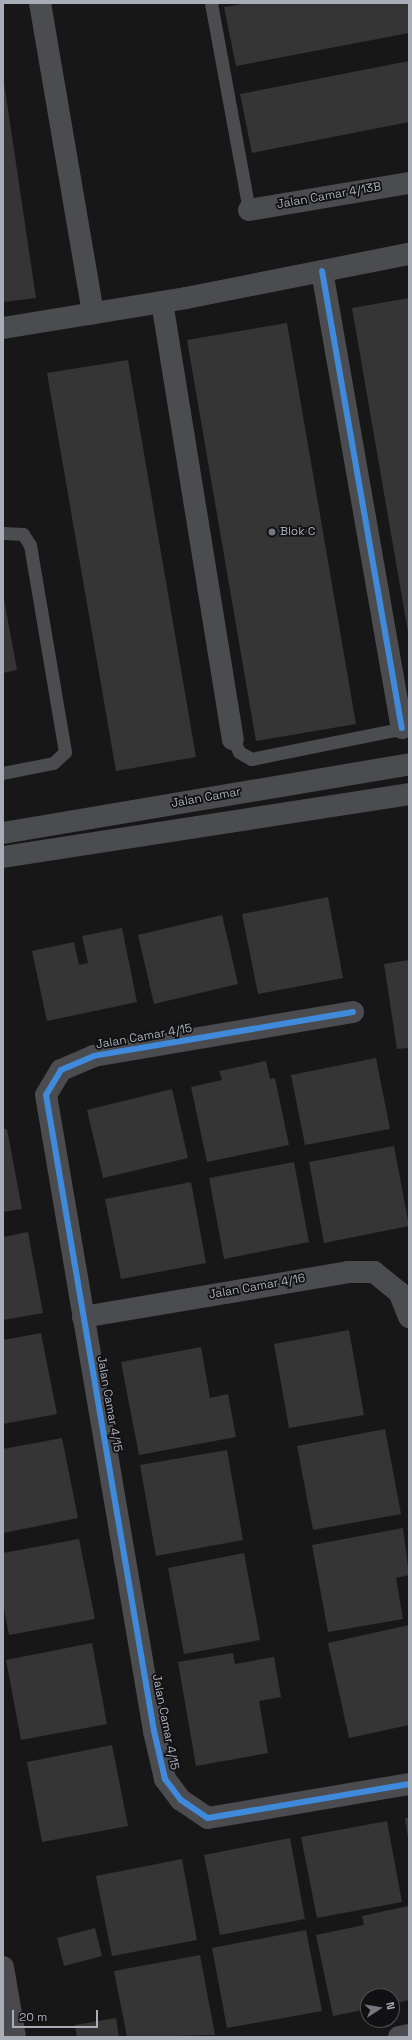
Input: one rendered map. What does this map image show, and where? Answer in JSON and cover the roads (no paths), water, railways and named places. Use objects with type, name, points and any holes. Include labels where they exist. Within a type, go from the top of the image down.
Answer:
[{"type":"main road","points":[[3,1967],[15,2037]]},
{"type":"street","points":[[40,3],[92,314]]},
{"type":"street","name":"Jalan Camar 4/13B","points":[[249,210],[409,182]]},
{"type":"street","points":[[3,328],[162,302],[409,254]]},
{"type":"street","points":[[322,271],[405,728]]},
{"type":"street","points":[[162,302],[234,739]]},
{"type":"street","name":"Jalan Camar","points":[[3,833],[409,764]]},
{"type":"street","points":[[3,857],[409,794]]},
{"type":"street","name":"Jalan Camar 4/15","points":[[352,1012],[94,1056],[62,1070],[46,1095],[152,1723],[165,1779],[181,1800],[208,1818],[409,1784]]},
{"type":"street","name":"Jalan Camar 4/16","points":[[83,1317],[348,1272],[374,1272],[399,1292],[409,1317]]},
{"type":"street","points":[[399,2037],[409,2035]]},
{"type":"lane","points":[[211,3],[249,210]]},
{"type":"lane","points":[[3,533],[23,534],[30,545],[65,752],[53,762],[3,773]]},
{"type":"lane","points":[[234,739],[239,752],[251,759],[405,728]]},
{"type":"place","name":"Blok C","points":[[272,532]]}]
